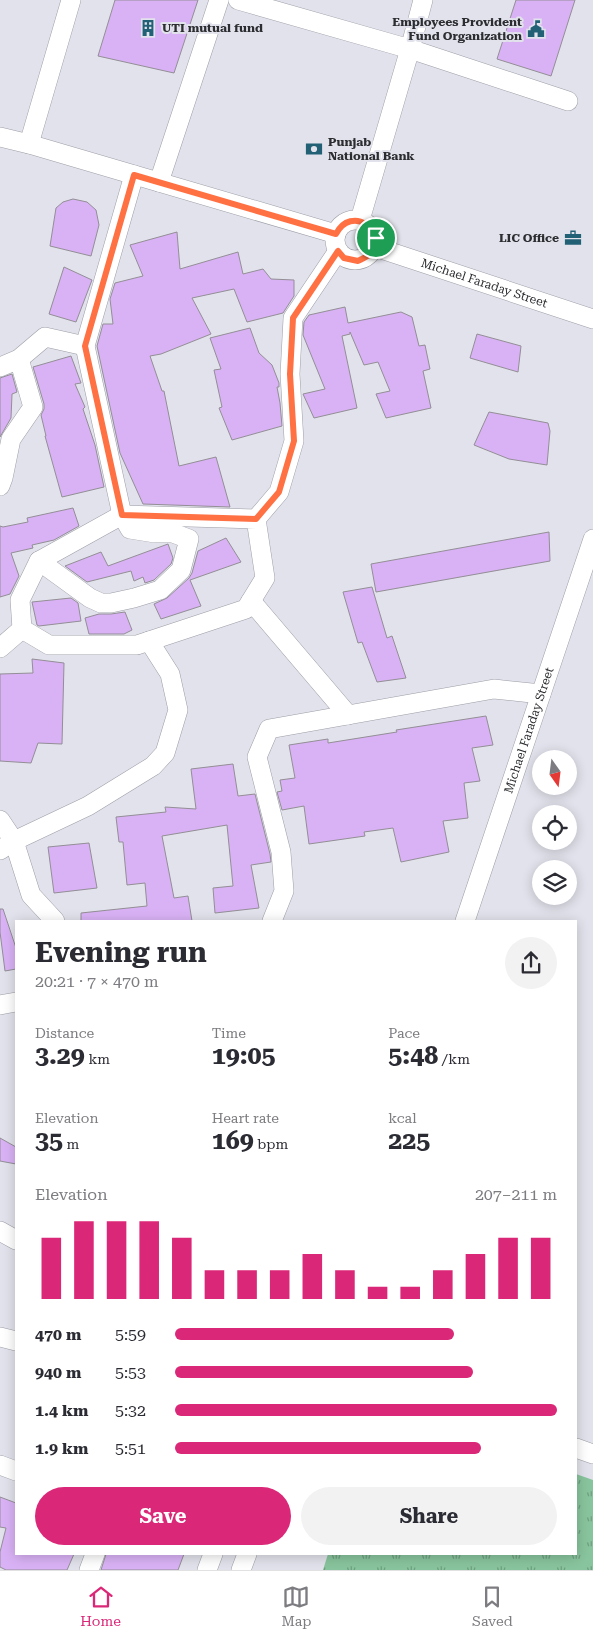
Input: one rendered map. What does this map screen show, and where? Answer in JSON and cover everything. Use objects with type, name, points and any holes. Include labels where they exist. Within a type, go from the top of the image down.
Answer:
[{"type":"street","points":[[29,144],[71,0]]},
{"type":"street","points":[[159,182],[219,0]]},
{"type":"street","points":[[238,0],[410,49],[568,101]]},
{"type":"street","points":[[360,220],[423,0]]},
{"type":"street","points":[[0,137],[159,182],[337,243],[344,258],[358,261],[371,254],[375,247],[376,238],[369,225],[360,220],[347,222],[339,228],[337,243],[293,318],[290,374],[294,441],[279,492],[256,519],[265,578],[246,609],[137,645],[48,645],[22,629]]},
{"type":"street","points":[[39,562],[101,604],[134,598],[160,590],[181,570],[189,539],[173,533],[155,533],[130,529],[122,515],[85,346],[134,175]]},
{"type":"street","name":"Michael Faraday Street","points":[[375,247],[593,319]]},
{"type":"street","points":[[0,367],[19,359],[45,336],[85,346]]},
{"type":"street","points":[[0,486],[4,478],[11,440],[33,407],[19,359]]},
{"type":"street","points":[[22,629],[20,600],[39,562],[122,515],[256,519]]},
{"type":"street","name":"Michael Faraday Street","points":[[465,920],[593,539]]},
{"type":"street","points":[[251,601],[348,715]]},
{"type":"street","points":[[0,648],[22,629]]},
{"type":"street","points":[[7,845],[88,806],[153,766],[165,753],[178,710],[170,674],[149,641]]},
{"type":"street","points":[[272,920],[284,891],[281,852],[257,757],[270,729],[494,689],[541,694]]},
{"type":"street","points":[[0,820],[7,845],[31,895],[54,920]]},
{"type":"street","points":[[0,1005],[15,1002]]},
{"type":"street","points":[[0,1232],[15,1240]]},
{"type":"street","points":[[0,1337],[15,1341]]},
{"type":"street","points":[[577,1448],[593,1454]]},
{"type":"street","points":[[0,1465],[15,1471]]},
{"type":"street","points":[[89,1570],[95,1555]]},
{"type":"street","points":[[207,1570],[213,1555]]},
{"type":"street","points":[[241,1570],[247,1555]]},
{"type":"green space","points":[[577,1474],[593,1480],[593,1570],[323,1570],[328,1555],[577,1555]]},
{"type":"building","name":"UTI mutual fund","points":[[115,0],[198,0],[174,73],[98,56]]},
{"type":"building","name":"Employees Provident Fund Organization","points":[[516,0],[575,0],[551,76],[497,59]]},
{"type":"building","points":[[73,199],[87,202],[96,210],[99,225],[91,256],[50,246],[56,208],[63,202]]},
{"type":"building","points":[[177,232],[180,269],[238,252],[243,274],[263,269],[271,279],[294,280],[294,296],[283,313],[247,322],[234,289],[192,298],[211,334],[161,354],[150,356],[162,391],[164,391],[179,466],[216,457],[230,507],[143,504],[120,453],[97,346],[103,324],[113,324],[110,299],[115,283],[143,276],[130,245]]},
{"type":"building","points":[[64,267],[92,280],[76,322],[49,314]]},
{"type":"building","points":[[345,307],[348,323],[401,312],[412,317],[419,346],[425,345],[430,369],[423,371],[431,408],[386,418],[376,394],[390,391],[378,362],[364,365],[350,332],[350,334],[342,336],[357,408],[314,418],[303,394],[325,389],[303,335],[304,322],[309,315]]},
{"type":"building","points":[[250,328],[259,353],[272,365],[279,383],[279,387],[277,387],[282,426],[232,440],[219,408],[222,407],[214,370],[221,369],[210,338]]},
{"type":"building","points":[[477,334],[521,346],[518,372],[470,358]]},
{"type":"building","points":[[71,356],[81,383],[75,384],[85,407],[83,409],[95,445],[104,487],[62,497],[45,436],[41,415],[44,404],[33,367]]},
{"type":"building","points":[[12,374],[17,392],[12,394],[11,418],[0,437],[0,378]]},
{"type":"building","points":[[489,412],[548,423],[550,431],[547,465],[509,459],[474,445]]},
{"type":"building","points":[[73,508],[79,526],[54,540],[32,545],[33,548],[11,553],[19,576],[10,594],[0,597],[0,526],[28,522],[27,518]]},
{"type":"building","points":[[549,532],[550,561],[376,592],[371,564]]},
{"type":"building","points":[[226,538],[241,562],[190,580],[201,606],[161,619],[154,604],[167,598],[189,578],[198,551]]},
{"type":"building","points":[[168,544],[173,558],[171,564],[154,580],[145,583],[143,577],[134,581],[131,571],[87,582],[65,566],[101,552],[108,566]]},
{"type":"building","points":[[372,587],[387,638],[392,636],[406,678],[377,682],[362,642],[358,643],[343,592]]},
{"type":"building","points":[[71,598],[78,603],[81,621],[37,625],[32,602]]},
{"type":"building","points":[[125,612],[132,630],[124,634],[89,634],[85,618],[99,614]]},
{"type":"building","points":[[32,659],[64,663],[62,744],[38,743],[31,763],[0,761],[0,674],[33,673]]},
{"type":"building","points":[[486,716],[493,745],[472,748],[480,781],[464,783],[468,818],[443,821],[449,852],[401,862],[393,828],[364,832],[365,836],[309,844],[304,806],[282,810],[277,792],[282,791],[280,780],[295,778],[289,745],[328,739],[328,743]]},
{"type":"building","points":[[233,764],[238,796],[255,794],[271,862],[251,865],[259,908],[215,913],[213,888],[233,886],[227,825],[162,836],[174,898],[188,896],[192,920],[81,920],[81,913],[147,906],[145,883],[127,885],[123,842],[119,842],[116,817],[166,812],[165,807],[196,809],[191,769]]},
{"type":"building","points":[[89,843],[97,888],[54,893],[48,847]]},
{"type":"building","points":[[0,909],[3,909],[15,945],[15,969],[5,971],[0,932]]},
{"type":"building","points":[[0,1138],[15,1146],[15,1164],[0,1161]]},
{"type":"building","points":[[0,1497],[15,1503],[15,1555],[74,1555],[67,1570],[6,1570],[0,1567],[0,1552],[6,1528],[0,1527]]},
{"type":"building","points":[[106,1555],[184,1555],[178,1570],[101,1570]]},
{"type":"place","name":"UTI mutual fund","points":[[148,28]]},
{"type":"place","name":"Employees Provident Fund Organization","points":[[536,29]]},
{"type":"place","name":"Punjab National Bank","points":[[314,149]]},
{"type":"place","name":"LIC Office","points":[[573,238]]},
{"type":"route","points":[[134,175],[336,234],[339,228],[347,222],[360,220],[369,225],[376,238],[375,247],[371,254],[358,261],[344,258],[338,251],[293,318],[290,374],[294,441],[279,492],[256,519],[122,515],[85,346],[134,175]]}]
